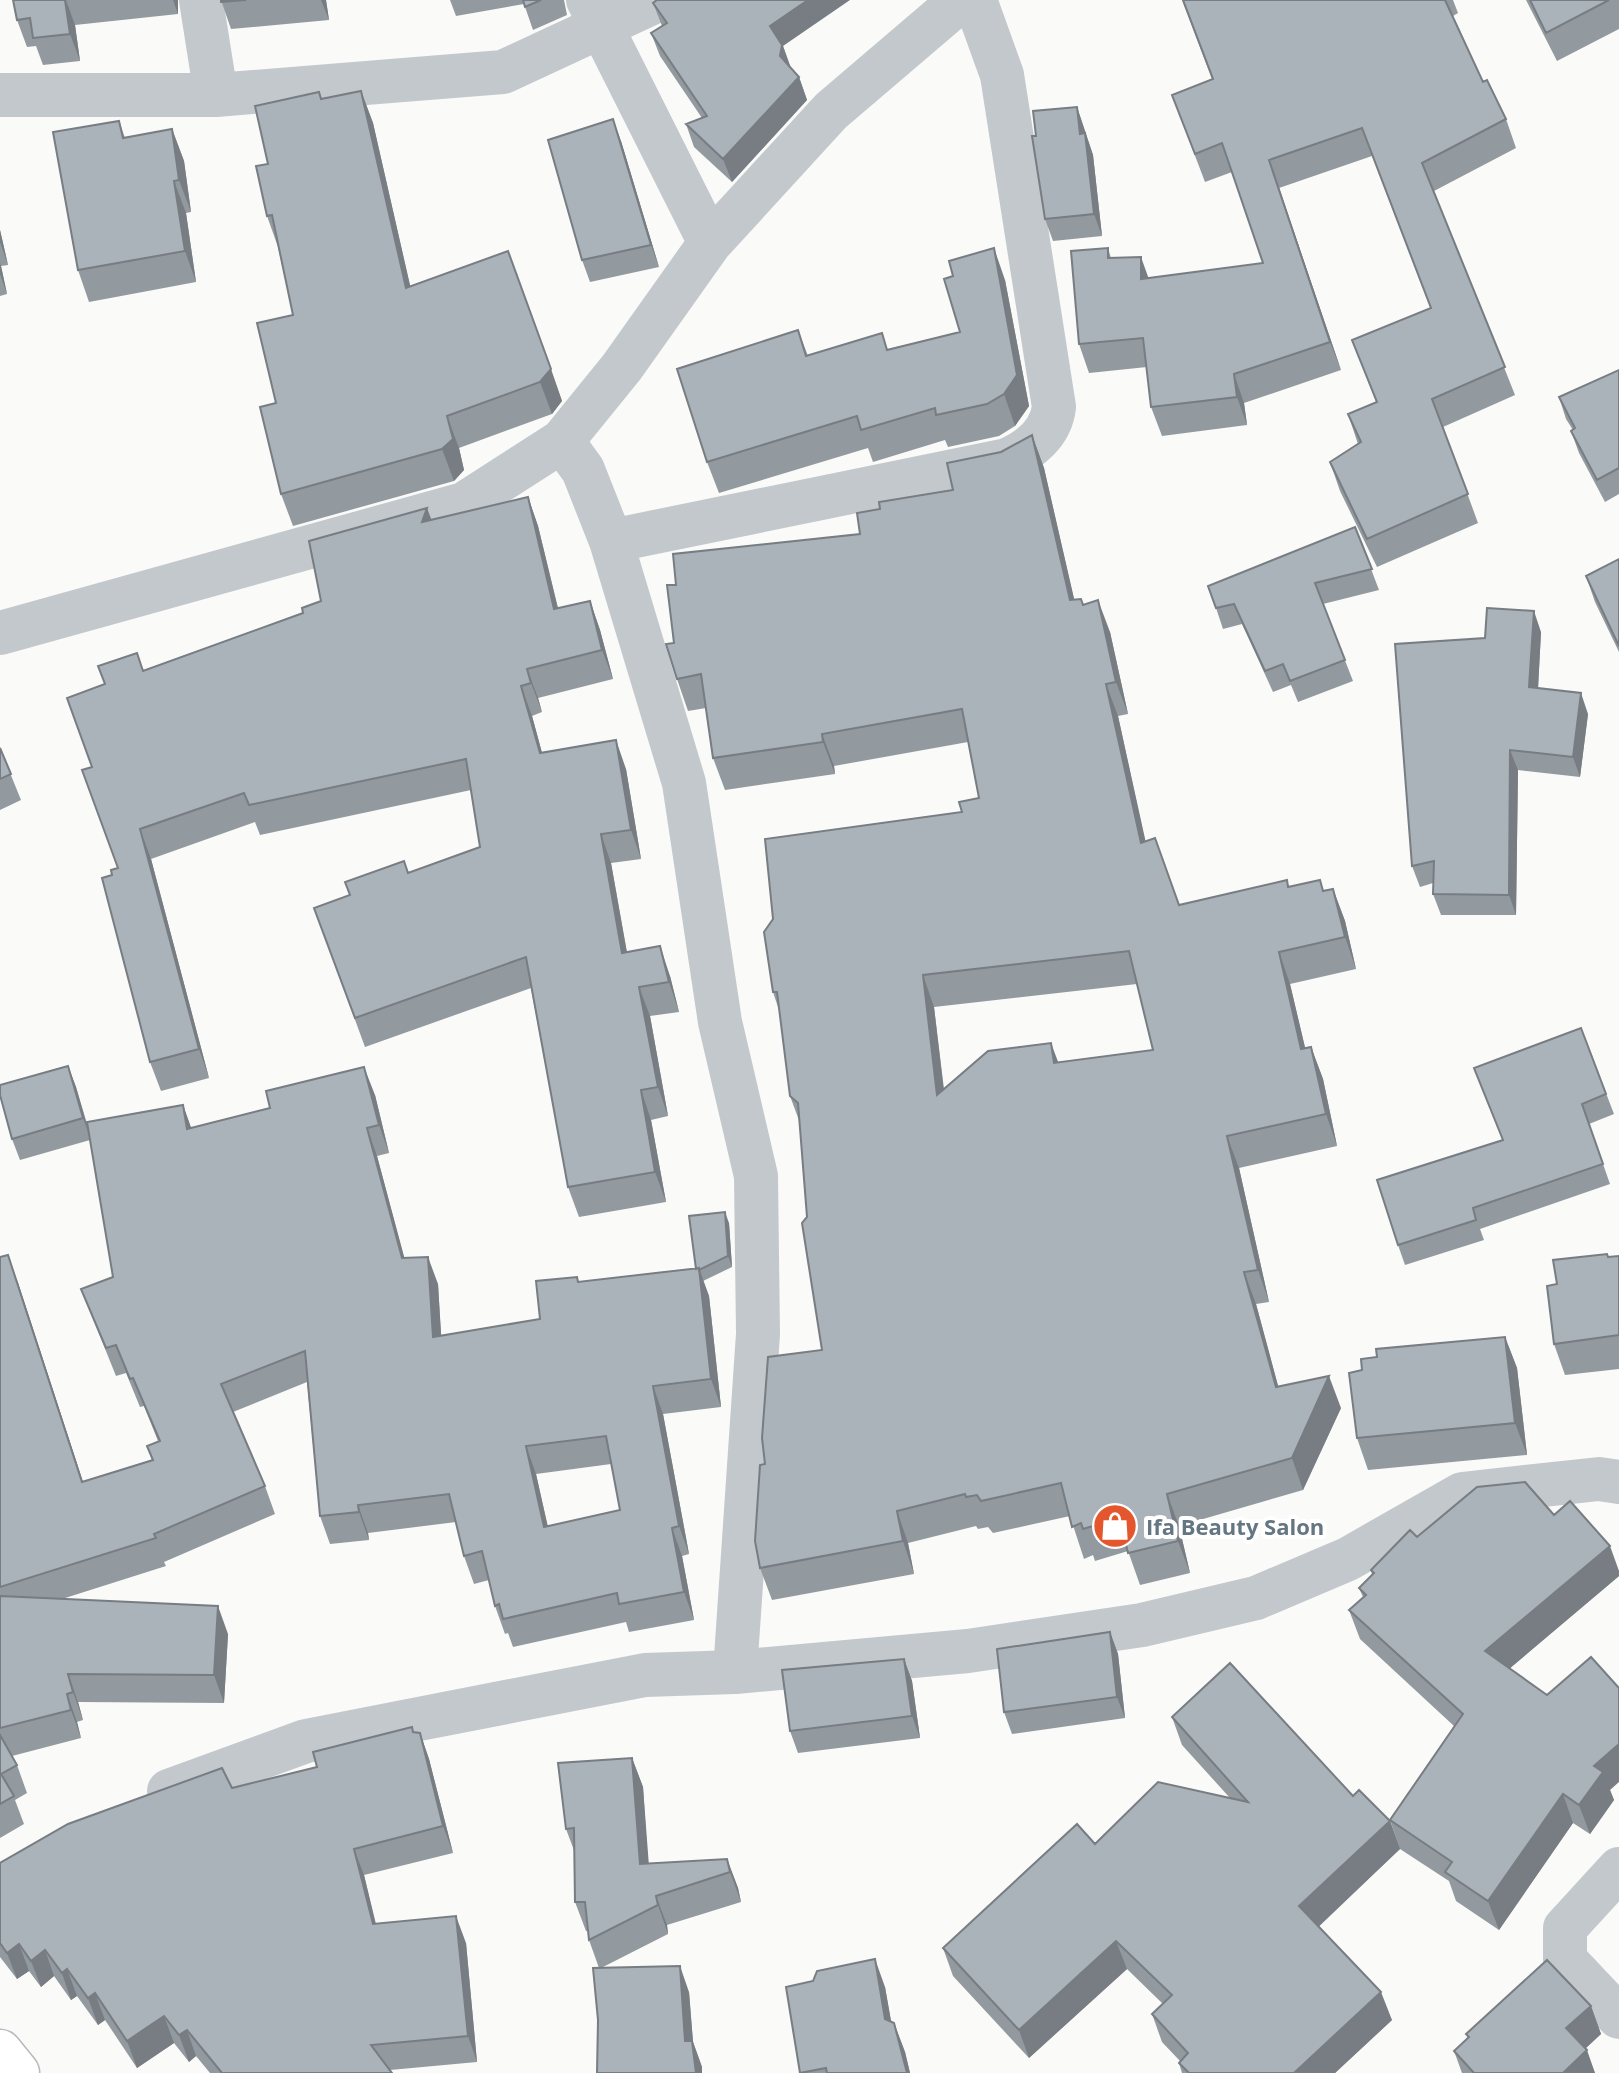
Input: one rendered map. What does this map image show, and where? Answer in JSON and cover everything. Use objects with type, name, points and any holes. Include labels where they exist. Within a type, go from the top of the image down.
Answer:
[{"type":"main road","points":[[0,2052],[17,2073]]},
{"type":"street","points":[[201,0],[216,95]]},
{"type":"street","points":[[0,95],[216,95],[503,72],[595,14],[658,0]]},
{"type":"street","points":[[0,633],[464,504],[562,441],[622,367],[710,243],[831,111],[961,0]]},
{"type":"street","points":[[611,541],[1007,460],[1034,444],[1053,420],[1054,407],[1002,75],[975,0]]},
{"type":"street","points":[[595,14],[710,243]]},
{"type":"street","points":[[562,441],[583,470],[611,541],[684,783],[720,1022],[756,1176],[758,1334],[735,1672]]},
{"type":"street","points":[[126,1806],[306,1741],[645,1675],[735,1672],[968,1651],[1142,1625],[1256,1598],[1348,1559],[1462,1494],[1599,1479],[1619,1482]]},
{"type":"street","points":[[1619,1869],[1565,1928],[1565,1960],[1619,2017]]},
{"type":"building","points":[[13,0],[65,0],[70,34],[33,38],[30,18],[17,20]]},
{"type":"building","points":[[523,0],[541,0],[525,7]]},
{"type":"building","points":[[657,0],[808,0],[770,26],[782,45],[780,56],[799,77],[723,159],[686,124],[707,116],[651,33],[667,23],[653,3]]},
{"type":"building","points":[[1183,0],[1445,0],[1483,82],[1487,80],[1506,119],[1422,163],[1505,367],[1432,399],[1468,494],[1367,539],[1330,462],[1361,442],[1348,414],[1377,402],[1352,340],[1431,308],[1362,128],[1269,160],[1330,342],[1234,374],[1237,397],[1151,407],[1143,338],[1079,344],[1071,251],[1108,248],[1108,258],[1141,257],[1141,279],[1263,263],[1222,143],[1195,154],[1172,95],[1213,79]]},
{"type":"building","points":[[1530,0],[1609,0],[1546,33]]},
{"type":"building","points":[[361,91],[406,288],[508,251],[551,369],[540,382],[447,416],[453,439],[442,449],[281,494],[260,407],[276,403],[257,323],[293,315],[272,215],[267,216],[256,166],[268,164],[255,106],[319,92],[321,99]]},
{"type":"building","points":[[1077,107],[1080,134],[1085,133],[1094,214],[1045,219],[1032,136],[1036,136],[1033,111]]},
{"type":"building","points":[[613,119],[651,245],[582,260],[548,140]]},
{"type":"building","points":[[119,121],[123,138],[172,129],[179,180],[174,181],[185,251],[78,270],[53,132]]},
{"type":"building","points":[[994,248],[1017,375],[1004,394],[987,404],[936,415],[935,408],[861,430],[857,416],[707,462],[677,369],[798,330],[806,356],[882,333],[887,350],[960,332],[944,279],[953,276],[949,261]]},
{"type":"building","points":[[1619,370],[1619,468],[1597,480],[1571,431],[1575,428],[1559,397]]},
{"type":"building","points":[[1032,435],[1070,600],[1081,599],[1083,605],[1098,600],[1116,682],[1106,684],[1141,843],[1155,838],[1179,905],[1287,880],[1288,887],[1320,880],[1323,891],[1333,889],[1345,937],[1279,952],[1301,1049],[1311,1047],[1326,1114],[1227,1136],[1258,1270],[1244,1272],[1276,1387],[1329,1376],[1292,1458],[1167,1494],[1178,1541],[1128,1553],[1120,1518],[1083,1529],[1081,1523],[1072,1527],[1061,1483],[981,1501],[977,1495],[966,1497],[965,1494],[897,1511],[903,1541],[760,1568],[755,1541],[760,1465],[765,1464],[762,1438],[768,1357],[822,1350],[802,1223],[807,1217],[798,1103],[790,1096],[777,992],[773,992],[764,932],[773,919],[765,839],[962,812],[959,802],[979,798],[962,709],[822,734],[823,742],[713,758],[701,674],[677,679],[666,644],[674,643],[667,585],[676,585],[673,554],[860,534],[857,513],[880,509],[879,502],[953,490],[947,463],[1001,452]],"holes":[[[1129,951],[1153,1050],[1054,1063],[1051,1043],[988,1051],[937,1095],[923,975]]]},
{"type":"building","points":[[528,497],[554,609],[590,601],[602,650],[527,669],[531,683],[521,686],[540,753],[616,740],[631,830],[601,834],[622,953],[660,946],[669,982],[639,987],[658,1087],[641,1090],[655,1172],[568,1187],[526,957],[355,1018],[314,908],[350,895],[345,882],[404,861],[408,873],[480,847],[466,759],[249,805],[244,793],[140,829],[199,1049],[150,1062],[102,878],[112,875],[111,870],[118,868],[82,770],[92,767],[67,698],[105,684],[98,666],[137,653],[143,671],[303,613],[302,608],[321,601],[309,541],[427,508],[422,522]]},
{"type":"building","points":[[1355,527],[1372,569],[1315,583],[1345,660],[1290,681],[1283,664],[1265,671],[1234,604],[1216,608],[1208,586]]},
{"type":"building","points":[[1619,559],[1619,646],[1586,576]]},
{"type":"building","points":[[1487,608],[1534,611],[1529,687],[1581,693],[1573,757],[1510,750],[1509,895],[1433,894],[1434,861],[1412,866],[1395,644],[1485,638]]},
{"type":"building","points":[[0,748],[11,774],[0,779]]},
{"type":"building","points":[[1581,1028],[1606,1094],[1582,1104],[1603,1164],[1473,1208],[1476,1220],[1398,1245],[1377,1180],[1503,1140],[1474,1068]]},
{"type":"building","points":[[68,1066],[83,1118],[12,1139],[0,1085]]},
{"type":"building","points":[[364,1067],[379,1125],[367,1128],[402,1258],[428,1257],[433,1337],[540,1319],[536,1281],[577,1277],[578,1282],[699,1268],[711,1379],[653,1386],[679,1526],[672,1528],[684,1592],[619,1604],[617,1593],[503,1619],[499,1604],[495,1606],[482,1551],[464,1556],[449,1494],[358,1505],[359,1512],[320,1516],[305,1351],[221,1384],[265,1486],[154,1534],[156,1538],[0,1587],[0,1257],[8,1255],[82,1482],[153,1460],[147,1446],[160,1441],[116,1345],[106,1348],[81,1289],[113,1277],[87,1122],[183,1105],[187,1129],[270,1108],[266,1091]],"holes":[[[606,1436],[620,1510],[544,1527],[526,1446]]]},
{"type":"building","points":[[725,1212],[728,1256],[696,1269],[689,1216]]},
{"type":"building","points":[[1607,1254],[1608,1257],[1619,1256],[1619,1335],[1554,1344],[1547,1286],[1557,1284],[1553,1260]]},
{"type":"building","points":[[1505,1337],[1515,1423],[1357,1438],[1349,1373],[1362,1370],[1361,1359],[1377,1357],[1376,1349]]},
{"type":"building","points":[[1525,1482],[1554,1515],[1570,1501],[1610,1546],[1485,1651],[1547,1695],[1591,1657],[1619,1688],[1619,1744],[1594,1766],[1603,1772],[1579,1805],[1563,1794],[1488,1901],[1445,1872],[1452,1862],[1390,1820],[1463,1714],[1349,1610],[1366,1595],[1359,1588],[1374,1573],[1371,1570],[1410,1530],[1417,1537],[1477,1487]]},
{"type":"building","points":[[0,1596],[218,1606],[214,1675],[68,1674],[73,1692],[67,1694],[71,1710],[0,1728]]},
{"type":"building","points":[[1110,1632],[1117,1697],[1004,1712],[997,1649]]},
{"type":"building","points":[[904,1659],[912,1716],[790,1731],[782,1670]]},
{"type":"building","points":[[1230,1663],[1353,1796],[1359,1790],[1390,1821],[1299,1906],[1381,1992],[1294,2073],[1189,2073],[1179,2063],[1188,2053],[1152,2014],[1172,1995],[1116,1941],[1019,2030],[943,1948],[1077,1824],[1095,1844],[1158,1782],[1248,1802],[1172,1717]]},
{"type":"building","points":[[412,1727],[413,1732],[420,1733],[443,1826],[354,1849],[373,1924],[456,1916],[468,2036],[371,2045],[392,2073],[222,2073],[187,2030],[179,2035],[164,2016],[127,2041],[95,1993],[88,1998],[67,1969],[62,1973],[45,1950],[31,1961],[19,1944],[7,1953],[0,1943],[0,1863],[68,1824],[222,1768],[232,1788],[317,1767],[313,1752]]},
{"type":"building","points":[[0,1735],[17,1765],[1,1774],[14,1796],[0,1804]]},
{"type":"building","points":[[632,1758],[640,1864],[727,1859],[730,1872],[656,1896],[658,1905],[589,1940],[585,1902],[575,1902],[574,1828],[566,1829],[558,1763]]},
{"type":"building","points":[[875,1959],[885,2019],[894,2023],[907,2073],[827,2073],[826,2068],[800,2073],[786,1987],[813,1981],[817,1971]]},
{"type":"building","points":[[1547,1960],[1591,2006],[1566,2028],[1587,2050],[1563,2073],[1474,2073],[1454,2051],[1469,2037],[1466,2034]]},
{"type":"building","points":[[680,1966],[685,2041],[692,2041],[696,2073],[597,2073],[598,2020],[593,1968]]},
{"type":"place","name":"Ifa Beauty Salon","points":[[1115,1526]]}]
